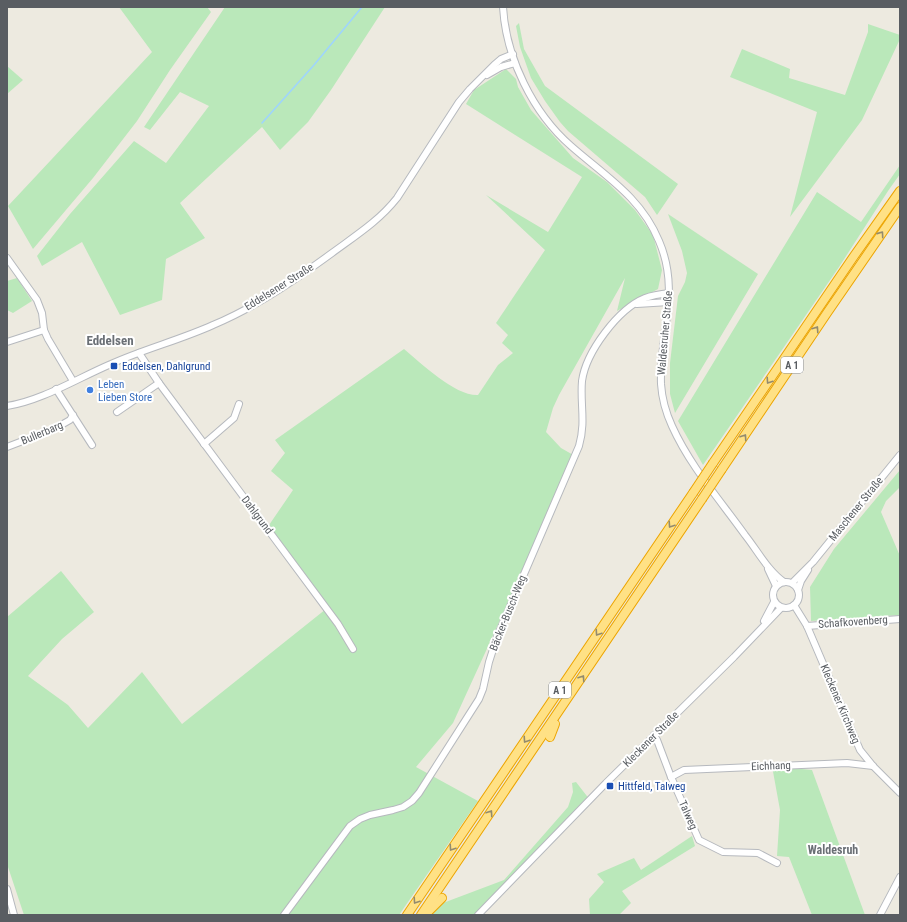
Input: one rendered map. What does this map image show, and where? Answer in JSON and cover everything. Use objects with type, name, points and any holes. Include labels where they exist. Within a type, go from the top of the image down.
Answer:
[{"type":"highway","name":"A 1","points":[[407,915],[713,463],[900,191]]},
{"type":"highway","name":"A 1","points":[[423,915],[722,469],[900,207]]},
{"type":"highway","points":[[550,737],[560,710]]},
{"type":"highway","points":[[423,915],[442,898]]},
{"type":"street","name":"Waldesruher Straße","points":[[503,7],[515,63],[524,85],[540,112],[570,146],[631,197],[647,217],[660,243],[665,258],[670,293],[661,370],[663,397],[668,417],[678,439],[692,461],[767,565],[778,578],[784,582]]},
{"type":"street","name":"Eddelsener Straße","points":[[7,406],[24,402],[139,353],[213,325],[278,290],[316,265],[370,226],[389,208],[459,102],[498,62],[513,54]]},
{"type":"street","name":"Eddelsener Straße","points":[[484,76],[501,67],[515,63]]},
{"type":"street","points":[[7,258],[37,300],[42,313],[44,330],[73,381]]},
{"type":"street","name":"Bäcker-Busch-Weg","points":[[284,915],[350,826],[360,819],[370,815],[404,807],[412,801],[419,793],[473,710],[483,689],[488,662],[497,637],[579,446],[583,424],[582,381],[586,365],[591,355],[618,317],[626,310],[646,298],[670,293]]},
{"type":"street","points":[[635,304],[669,302]]},
{"type":"street","points":[[7,342],[44,330]]},
{"type":"street","name":"Dahlgrund","points":[[139,353],[159,383],[338,624],[353,649]]},
{"type":"street","points":[[117,412],[159,383]]},
{"type":"street","name":"Bullerbarg","points":[[56,389],[92,445]]},
{"type":"street","points":[[204,444],[234,418],[240,404]]},
{"type":"street","name":"Bullerbarg","points":[[7,447],[54,429],[70,420],[73,415]]},
{"type":"street","name":"Maschener Straße","points":[[792,583],[813,562],[900,455]]},
{"type":"street","name":"Maschener Straße","points":[[798,590],[801,581],[813,562]]},
{"type":"street","name":"Waldesruher Straße","points":[[767,565],[776,586]]},
{"type":"street","points":[[784,582],[792,583],[798,590],[798,600],[794,605],[788,608],[782,608],[774,602],[773,594],[776,586],[784,582]]},
{"type":"street","name":"Kleckener Straße","points":[[757,632],[774,602]]},
{"type":"street","name":"Kleckener Kirchweg","points":[[794,605],[807,626],[860,750],[873,766],[900,793]]},
{"type":"street","name":"Kleckener Straße","points":[[478,915],[654,735],[782,608]]},
{"type":"street","name":"Schafkovenberg","points":[[807,626],[900,619]]},
{"type":"street","name":"Talweg","points":[[654,735],[699,840],[723,852],[758,853],[777,863]]},
{"type":"street","name":"Eichhang","points":[[671,776],[684,770],[847,764],[873,766]]},
{"type":"street","points":[[880,915],[900,877]]},
{"type":"street","points":[[7,889],[14,915]]},
{"type":"green space","points":[[119,7],[207,7],[211,12],[170,70],[137,121],[93,178],[33,249],[8,206],[152,52]]},
{"type":"green space","points":[[225,7],[385,7],[331,90],[308,122],[280,150],[262,127],[180,203],[205,238],[166,259],[162,300],[120,315],[82,242],[42,266],[37,256],[70,214],[134,141],[166,163],[209,106],[180,92],[150,130],[144,127]]},
{"type":"green space","points":[[519,23],[524,49],[545,86],[678,184],[657,215],[645,197],[568,131],[560,122],[531,78],[520,47],[516,26]]},
{"type":"green space","points":[[868,24],[900,35],[900,39],[862,120],[790,217],[817,112],[730,77],[742,49],[790,69],[789,78],[845,95],[868,32]]},
{"type":"green space","points":[[7,66],[23,80],[7,94]]},
{"type":"green space","points":[[506,69],[516,79],[518,87],[531,110],[573,158],[607,182],[635,210],[653,235],[662,270],[658,289],[617,311],[625,278],[559,395],[553,408],[546,432],[561,448],[575,456],[453,723],[416,767],[478,801],[399,915],[24,915],[7,864],[7,617],[61,571],[94,612],[62,639],[28,676],[68,705],[88,728],[142,672],[182,724],[326,609],[267,528],[293,490],[271,471],[285,453],[275,440],[404,349],[449,385],[469,394],[478,395],[498,365],[513,353],[502,343],[508,335],[496,323],[545,250],[486,195],[548,232],[582,177],[466,104],[474,90]]},
{"type":"green space","points":[[900,165],[900,174],[839,267],[703,465],[678,421],[817,192],[861,222]]},
{"type":"green space","points":[[668,214],[758,274],[675,413],[670,394],[670,363],[678,296],[685,282],[687,273],[682,251]]},
{"type":"green space","points":[[17,278],[32,301],[13,313],[7,310],[7,281]]},
{"type":"green space","points":[[900,470],[900,487],[886,501],[881,512],[900,556],[900,615],[811,621],[810,587],[834,549]]},
{"type":"green space","points":[[772,766],[812,770],[865,915],[812,915],[789,857],[777,856],[780,810]]},
{"type":"green space","points":[[576,782],[590,800],[478,915],[432,915],[443,903],[504,880],[568,807],[573,792],[572,783]]},
{"type":"green space","points":[[692,836],[695,846],[622,891],[631,903],[619,915],[590,915],[589,899],[604,882],[597,874],[634,858],[641,870]]},
{"type":"waterway","points":[[262,123],[314,65],[362,7]]},
{"type":"place","name":"Eddelsen, Dahlgrund","points":[[114,366]]},
{"type":"place","name":"Leben Lieben Store","points":[[90,390]]},
{"type":"place","name":"Hittfeld, Talweg","points":[[610,786]]},
{"type":"district","name":"Eddelsen","points":[[110,340]]},
{"type":"district","name":"Waldesruh","points":[[833,850]]}]
